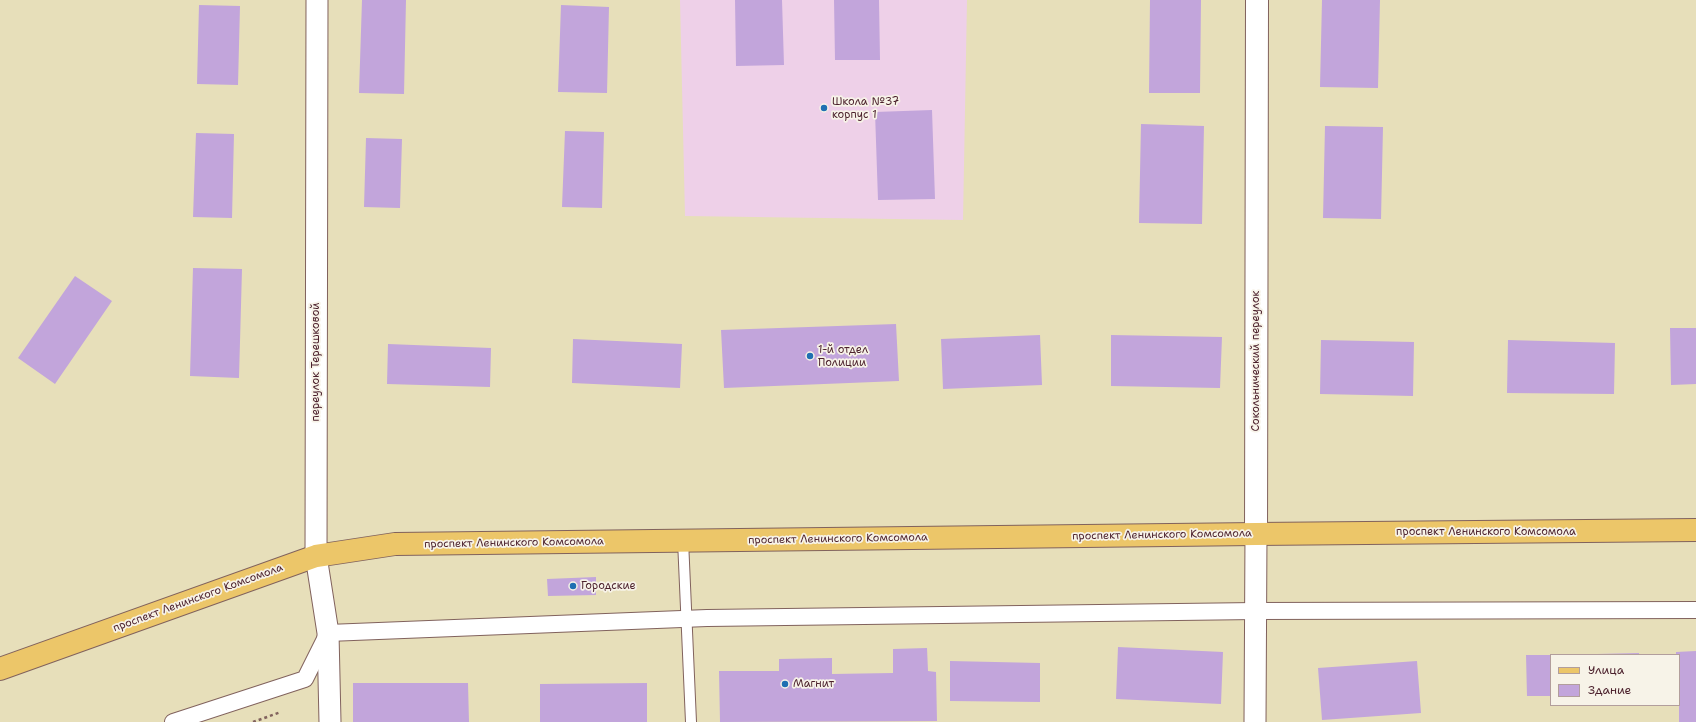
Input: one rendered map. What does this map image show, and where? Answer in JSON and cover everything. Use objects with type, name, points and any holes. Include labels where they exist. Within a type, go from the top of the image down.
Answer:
[{"type":"main road","name":"проспект Ленинского Комсомола","points":[[0,669],[316,556],[395,544],[1696,530]]},
{"type":"street","name":"переулок Терешковой","points":[[317,0],[316,556],[328,633],[330,722]]},
{"type":"street","name":"Сокольнический переулок","points":[[1255,722],[1257,0]]},
{"type":"street","points":[[173,722],[305,679],[328,633],[686,618],[1256,611],[1696,610]]},
{"type":"lane","points":[[683,540],[692,722]]},
{"type":"shaded area","name":"Школа №37 корпус 1","points":[[680,0],[967,0],[963,220],[685,216]]},
{"type":"building","points":[[362,0],[406,0],[404,94],[359,93]]},
{"type":"building","points":[[735,0],[782,0],[784,65],[736,66]]},
{"type":"building","points":[[834,0],[879,0],[880,60],[835,60]]},
{"type":"building","points":[[1150,0],[1201,0],[1200,93],[1149,93]]},
{"type":"building","points":[[1322,0],[1380,0],[1378,88],[1320,87]]},
{"type":"building","points":[[199,5],[240,6],[238,85],[197,84]]},
{"type":"building","points":[[561,5],[609,7],[607,93],[558,92]]},
{"type":"building","points":[[932,110],[935,199],[878,200],[875,112]]},
{"type":"building","points":[[1141,124],[1204,126],[1202,224],[1139,223]]},
{"type":"building","points":[[1325,126],[1383,127],[1381,219],[1323,218]]},
{"type":"building","points":[[565,131],[604,132],[602,208],[562,207]]},
{"type":"building","points":[[196,133],[234,134],[232,218],[193,217]]},
{"type":"building","points":[[366,138],[402,139],[400,208],[364,207]]},
{"type":"building","points":[[193,268],[242,269],[239,378],[190,376]]},
{"type":"building","points":[[75,276],[112,301],[55,384],[18,358]]},
{"type":"building","name":"1-й отдел Полиции","points":[[896,324],[899,381],[724,388],[721,330]]},
{"type":"building","points":[[1670,328],[1696,328],[1696,384],[1671,385]]},
{"type":"building","points":[[1040,335],[1042,385],[943,389],[941,339]]},
{"type":"building","points":[[1111,335],[1222,337],[1220,388],[1111,386]]},
{"type":"building","points":[[573,339],[682,344],[680,388],[572,383]]},
{"type":"building","points":[[1321,340],[1414,342],[1413,396],[1320,394]]},
{"type":"building","points":[[1508,340],[1615,343],[1614,394],[1507,393]]},
{"type":"building","points":[[388,344],[491,348],[490,387],[387,384]]},
{"type":"building","points":[[596,577],[596,595],[548,596],[547,579]]},
{"type":"building","points":[[1118,647],[1223,652],[1221,704],[1116,699]]},
{"type":"building","points":[[927,648],[928,671],[936,672],[937,721],[720,722],[719,671],[779,671],[779,659],[832,658],[832,674],[893,673],[893,649]]},
{"type":"building","points":[[1696,651],[1696,722],[1679,722],[1680,654],[1676,654],[1676,652]]},
{"type":"building","points":[[1639,653],[1639,654],[1597,654]]},
{"type":"building","points":[[1526,655],[1550,655],[1550,696],[1527,696]]},
{"type":"building","points":[[950,661],[1040,663],[1040,702],[950,701]]},
{"type":"building","points":[[1417,661],[1421,713],[1322,720],[1318,668]]},
{"type":"building","points":[[353,683],[468,683],[469,722],[353,722]]},
{"type":"building","points":[[647,683],[647,722],[540,722],[540,684]]},
{"type":"place","name":"Школа №37 корпус 1","points":[[824,108]]},
{"type":"place","name":"1-й отдел Полиции","points":[[810,356]]},
{"type":"place","name":"Городские","points":[[573,586]]},
{"type":"place","name":"Магнит","points":[[785,684]]}]
